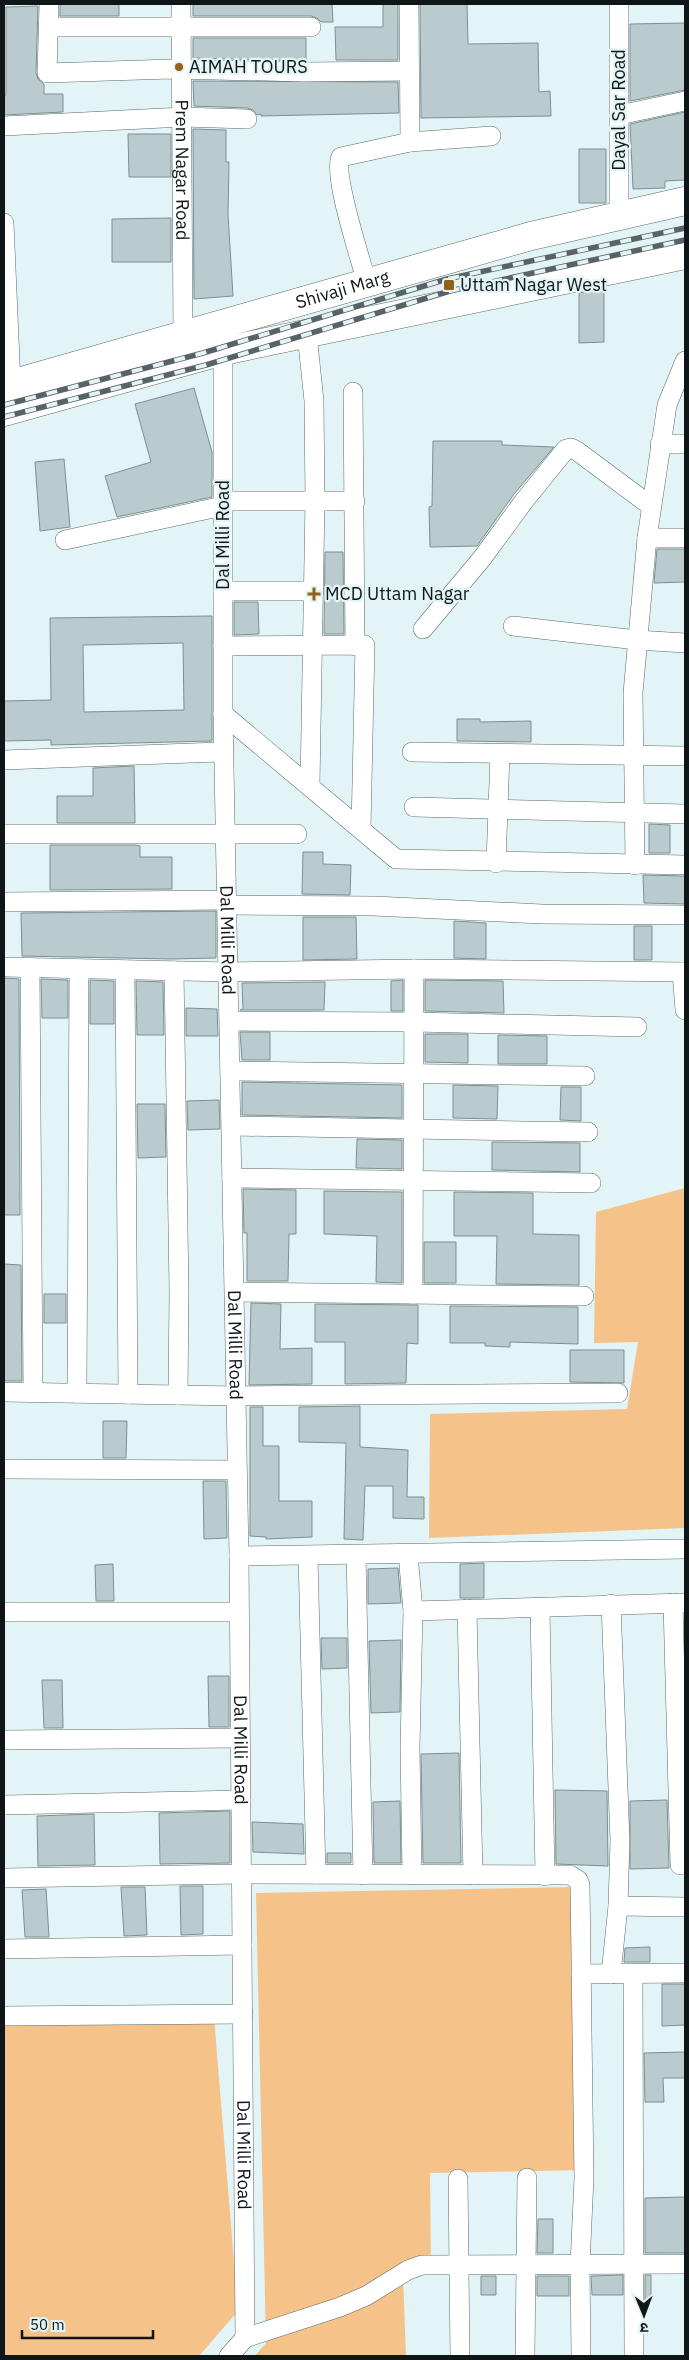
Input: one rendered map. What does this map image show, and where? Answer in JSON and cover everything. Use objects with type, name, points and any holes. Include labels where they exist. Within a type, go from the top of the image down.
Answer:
[{"type":"main road","name":"Shivaji Marg","points":[[10,397],[183,336],[531,236],[685,201]]},
{"type":"main road","name":"Shivaji Marg","points":[[10,397],[685,255]]},
{"type":"street","points":[[49,4],[47,73],[181,69],[304,72],[409,71]]},
{"type":"street","name":"Prem Nagar Road","points":[[181,4],[183,336]]},
{"type":"street","points":[[409,4],[410,142]]},
{"type":"street","name":"Dayal Sar Road","points":[[619,4],[619,216]]},
{"type":"street","points":[[48,26],[312,27]]},
{"type":"street","points":[[619,115],[685,101]]},
{"type":"street","points":[[4,126],[183,117],[247,119]]},
{"type":"street","points":[[367,283],[341,186],[339,160],[344,154],[410,142],[491,136]]},
{"type":"street","points":[[4,223],[10,397]]},
{"type":"street","points":[[307,334],[314,401],[315,501],[310,785]]},
{"type":"street","name":"Dal Milli Road","points":[[224,351],[223,714],[239,1556],[245,2338]]},
{"type":"street","points":[[635,865],[633,693],[647,538],[660,444],[676,405],[685,362]]},
{"type":"street","points":[[353,392],[355,646]]},
{"type":"street","points":[[660,444],[685,444]]},
{"type":"street","points":[[423,629],[483,557],[524,500],[566,449],[571,448],[577,451],[652,506]]},
{"type":"street","points":[[65,540],[223,504],[315,501],[354,502]]},
{"type":"street","points":[[647,538],[685,538]]},
{"type":"street","points":[[223,591],[314,591]]},
{"type":"street","points":[[513,626],[637,640],[685,643]]},
{"type":"street","points":[[224,646],[365,645],[361,829]]},
{"type":"street","points":[[223,714],[396,859],[685,865]]},
{"type":"street","points":[[4,760],[219,752]]},
{"type":"street","points":[[412,752],[685,756]]},
{"type":"street","points":[[496,862],[500,754]]},
{"type":"street","points":[[414,807],[685,814]]},
{"type":"street","points":[[4,834],[297,834]]},
{"type":"street","points":[[4,902],[227,903],[374,906],[542,914],[685,915]]},
{"type":"street","points":[[4,967],[229,972],[414,969],[684,972],[685,1010]]},
{"type":"street","points":[[30,968],[33,1392]]},
{"type":"street","points":[[77,1393],[79,969]]},
{"type":"street","points":[[413,1294],[414,969]]},
{"type":"street","points":[[125,970],[125,1291],[128,1394]]},
{"type":"street","points":[[174,971],[179,1292],[178,1395]]},
{"type":"street","points":[[230,1021],[414,1022],[637,1027]]},
{"type":"street","points":[[231,1071],[585,1076]]},
{"type":"street","points":[[232,1126],[588,1132]]},
{"type":"street","points":[[232,1178],[592,1183]]},
{"type":"street","points":[[235,1292],[584,1296]]},
{"type":"street","points":[[4,1392],[236,1396],[618,1393]]},
{"type":"street","points":[[4,1469],[237,1470]]},
{"type":"street","points":[[239,1556],[685,1549]]},
{"type":"street","points":[[408,1554],[412,1611],[410,1748],[412,1875]]},
{"type":"street","points":[[356,1555],[363,1875]]},
{"type":"street","points":[[308,1556],[316,1874]]},
{"type":"street","points":[[412,1611],[679,1603],[680,1865]]},
{"type":"street","points":[[611,1604],[620,1841],[618,1906],[611,1974]]},
{"type":"street","points":[[540,1608],[545,1876]]},
{"type":"street","points":[[467,1609],[473,1875]]},
{"type":"street","points":[[4,1612],[239,1612]]},
{"type":"street","points":[[4,1740],[240,1738]]},
{"type":"street","points":[[4,1805],[241,1800]]},
{"type":"street","points":[[4,1878],[316,1874],[570,1876],[578,1880],[580,1885],[584,2178],[580,2265],[581,2356]]},
{"type":"street","points":[[618,1906],[685,1907]]},
{"type":"street","points":[[4,1949],[242,1945]]},
{"type":"street","points":[[581,1974],[685,1973]]},
{"type":"street","points":[[633,1974],[634,2356]]},
{"type":"street","points":[[4,2016],[243,2014]]},
{"type":"street","points":[[526,2356],[525,2265],[527,2178]]},
{"type":"street","points":[[458,2179],[460,2356]]},
{"type":"street","points":[[228,2356],[245,2338],[340,2308],[366,2296],[408,2270],[422,2265],[685,2264]]},
{"type":"shaded area","points":[[685,1188],[685,1528],[429,1538],[430,1414],[627,1409],[638,1342],[594,1343],[596,1212]]},
{"type":"shaded area","points":[[573,1887],[587,2170],[430,2173],[431,2274],[403,2275],[406,2356],[255,2356],[266,2343],[256,1893]]},
{"type":"shaded area","points":[[214,2017],[238,2311],[199,2356],[4,2356],[4,2023]]},
{"type":"building","points":[[60,4],[119,4],[119,16],[60,16]]},
{"type":"building","points":[[193,4],[332,4],[333,22],[321,22],[311,16],[193,16]]},
{"type":"building","points":[[383,4],[398,4],[398,60],[336,60],[335,27],[383,27]]},
{"type":"building","points":[[420,4],[467,4],[468,44],[538,43],[539,92],[550,91],[551,116],[421,118]]},
{"type":"building","points":[[38,6],[36,73],[38,79],[44,84],[44,94],[63,94],[63,112],[4,115],[4,95],[6,95],[6,7]]},
{"type":"building","points":[[685,23],[685,90],[630,101],[630,24]]},
{"type":"building","points":[[193,38],[306,38],[306,61],[193,58]]},
{"type":"building","points":[[193,81],[398,82],[399,113],[261,116],[261,114],[257,115],[253,110],[247,108],[194,106]]},
{"type":"building","points":[[685,112],[685,180],[665,181],[665,188],[633,189],[630,124]]},
{"type":"building","points":[[193,129],[226,130],[226,162],[229,162],[228,214],[233,296],[194,299]]},
{"type":"building","points":[[128,134],[171,134],[171,177],[129,177]]},
{"type":"building","points":[[579,149],[606,149],[606,203],[579,203]]},
{"type":"building","points":[[171,218],[171,262],[112,262],[112,219]]},
{"type":"building","points":[[604,288],[604,342],[579,343],[579,293]]},
{"type":"building","points":[[194,388],[212,452],[212,497],[117,517],[105,476],[151,462],[135,404]]},
{"type":"building","points":[[433,441],[502,441],[502,445],[554,447],[514,494],[477,546],[430,547],[429,507],[432,506]]},
{"type":"building","points":[[64,459],[70,527],[40,531],[35,462]]},
{"type":"building","points":[[657,549],[685,549],[685,582],[654,583]]},
{"type":"building","points":[[325,552],[343,552],[344,634],[324,634]]},
{"type":"building","points":[[234,602],[258,602],[259,634],[234,635]]},
{"type":"building","points":[[212,616],[212,741],[51,745],[51,740],[4,741],[4,701],[51,700],[50,618]],"holes":[[[183,643],[184,710],[84,712],[83,645]]]},
{"type":"building","points":[[457,719],[480,719],[480,722],[531,721],[531,742],[457,741]]},
{"type":"building","points":[[134,766],[135,823],[57,823],[57,796],[93,796],[93,768]]},
{"type":"building","points":[[649,824],[670,825],[670,853],[649,853]]},
{"type":"building","points":[[50,845],[135,845],[140,846],[140,857],[172,857],[172,889],[50,890]]},
{"type":"building","points":[[303,852],[323,852],[323,864],[351,865],[350,895],[302,894]]},
{"type":"building","points":[[643,875],[685,876],[685,904],[644,903]]},
{"type":"building","points":[[216,911],[216,958],[22,956],[21,913]]},
{"type":"building","points":[[303,917],[356,917],[357,959],[303,960]]},
{"type":"building","points":[[454,921],[486,923],[486,959],[454,958]]},
{"type":"building","points":[[634,926],[652,926],[652,960],[634,960]]},
{"type":"building","points":[[4,978],[19,979],[20,1215],[4,1215]]},
{"type":"building","points":[[41,979],[68,980],[68,1018],[42,1018]]},
{"type":"building","points":[[90,980],[114,981],[114,1024],[90,1024]]},
{"type":"building","points":[[403,980],[403,1011],[391,1011],[391,981]]},
{"type":"building","points":[[425,980],[503,981],[504,1013],[425,1011]]},
{"type":"building","points":[[136,981],[163,982],[164,1035],[137,1035]]},
{"type":"building","points":[[325,982],[324,1010],[240,1010],[243,1009],[242,983]]},
{"type":"building","points":[[186,1008],[217,1009],[218,1036],[186,1036]]},
{"type":"building","points":[[240,1032],[270,1032],[270,1060],[242,1060]]},
{"type":"building","points":[[425,1034],[468,1034],[468,1063],[425,1062]]},
{"type":"building","points":[[498,1035],[547,1036],[547,1064],[498,1064]]},
{"type":"building","points":[[242,1082],[402,1085],[402,1118],[242,1115]]},
{"type":"building","points":[[453,1085],[498,1086],[497,1119],[453,1118]]},
{"type":"building","points":[[561,1087],[581,1087],[581,1121],[560,1120]]},
{"type":"building","points":[[219,1100],[220,1129],[188,1130],[187,1101]]},
{"type":"building","points":[[137,1104],[165,1104],[166,1157],[138,1158]]},
{"type":"building","points":[[357,1139],[402,1140],[402,1169],[356,1168]]},
{"type":"building","points":[[492,1142],[580,1143],[580,1172],[492,1170]]},
{"type":"building","points":[[243,1189],[296,1190],[296,1234],[289,1234],[288,1281],[247,1281],[247,1233],[244,1233]]},
{"type":"building","points":[[324,1191],[402,1192],[402,1283],[376,1282],[377,1236],[324,1234]]},
{"type":"building","points":[[454,1192],[533,1193],[533,1234],[579,1235],[579,1285],[496,1284],[497,1236],[454,1236]]},
{"type":"building","points":[[424,1242],[456,1242],[456,1283],[424,1283]]},
{"type":"building","points":[[4,1264],[21,1265],[22,1381],[4,1381]]},
{"type":"building","points":[[44,1294],[66,1294],[66,1323],[44,1323]]},
{"type":"building","points":[[251,1303],[281,1304],[280,1349],[312,1348],[312,1384],[249,1385]]},
{"type":"building","points":[[315,1304],[418,1305],[418,1344],[407,1343],[406,1383],[345,1384],[345,1342],[315,1342]]},
{"type":"building","points":[[450,1306],[578,1307],[578,1344],[510,1342],[510,1347],[485,1346],[485,1343],[450,1343]]},
{"type":"building","points":[[570,1350],[624,1350],[624,1383],[570,1382]]},
{"type":"building","points":[[360,1406],[360,1447],[408,1450],[407,1497],[424,1497],[424,1519],[393,1518],[393,1486],[365,1486],[363,1540],[344,1539],[346,1443],[299,1442],[299,1407]]},
{"type":"building","points":[[250,1407],[263,1407],[263,1446],[279,1446],[279,1501],[312,1501],[312,1537],[266,1539],[266,1537],[250,1536]]},
{"type":"building","points":[[103,1421],[127,1421],[126,1458],[103,1458]]},
{"type":"building","points":[[203,1481],[226,1481],[227,1538],[204,1539]]},
{"type":"building","points":[[484,1563],[484,1598],[460,1598],[460,1564]]},
{"type":"building","points":[[113,1564],[114,1601],[96,1601],[95,1565]]},
{"type":"building","points":[[398,1568],[401,1603],[368,1604],[368,1569]]},
{"type":"building","points":[[321,1638],[347,1638],[347,1668],[322,1669]]},
{"type":"building","points":[[401,1640],[400,1712],[371,1713],[369,1641]]},
{"type":"building","points":[[208,1676],[229,1676],[229,1727],[209,1727]]},
{"type":"building","points":[[42,1680],[62,1680],[63,1728],[44,1728]]},
{"type":"building","points":[[459,1753],[461,1863],[423,1863],[421,1754]]},
{"type":"building","points":[[555,1790],[607,1791],[608,1866],[556,1864]]},
{"type":"building","points":[[667,1800],[669,1868],[630,1869],[630,1801]]},
{"type":"building","points":[[400,1801],[401,1863],[374,1863],[373,1802]]},
{"type":"building","points":[[230,1811],[230,1863],[160,1864],[159,1813]]},
{"type":"building","points":[[94,1814],[95,1865],[38,1866],[37,1816]]},
{"type":"building","points":[[252,1822],[303,1824],[304,1854],[253,1852]]},
{"type":"building","points":[[327,1853],[351,1853],[351,1863],[327,1863]]},
{"type":"building","points":[[180,1886],[203,1886],[203,1934],[181,1935]]},
{"type":"building","points":[[121,1887],[145,1887],[147,1935],[124,1936]]},
{"type":"building","points":[[46,1889],[49,1937],[25,1937],[22,1890]]},
{"type":"building","points":[[650,1947],[650,1962],[624,1962],[625,1948]]},
{"type":"building","points":[[662,1984],[685,1984],[685,2025],[662,2026]]},
{"type":"building","points":[[685,2052],[685,2078],[663,2078],[664,2102],[645,2102],[644,2053]]},
{"type":"building","points":[[685,2197],[685,2253],[645,2253],[645,2198]]},
{"type":"building","points":[[538,2219],[553,2219],[553,2253],[537,2253]]},
{"type":"building","points":[[623,2275],[623,2295],[592,2295],[591,2276]]},
{"type":"building","points":[[645,2275],[651,2275],[651,2301],[645,2301]]},
{"type":"building","points":[[481,2276],[496,2276],[496,2295],[481,2295]]},
{"type":"building","points":[[537,2276],[569,2276],[569,2296],[537,2296]]},
{"type":"railway","points":[[4,405],[203,353],[447,279],[685,228]]},
{"type":"railway","points":[[4,417],[206,365],[450,291],[685,240]]},
{"type":"place","name":"AIMAH TOURS","points":[[179,67]]},
{"type":"place","name":"Uttam Nagar West","points":[[449,285]]},
{"type":"place","name":"MCD Uttam Nagar","points":[[314,594]]}]
